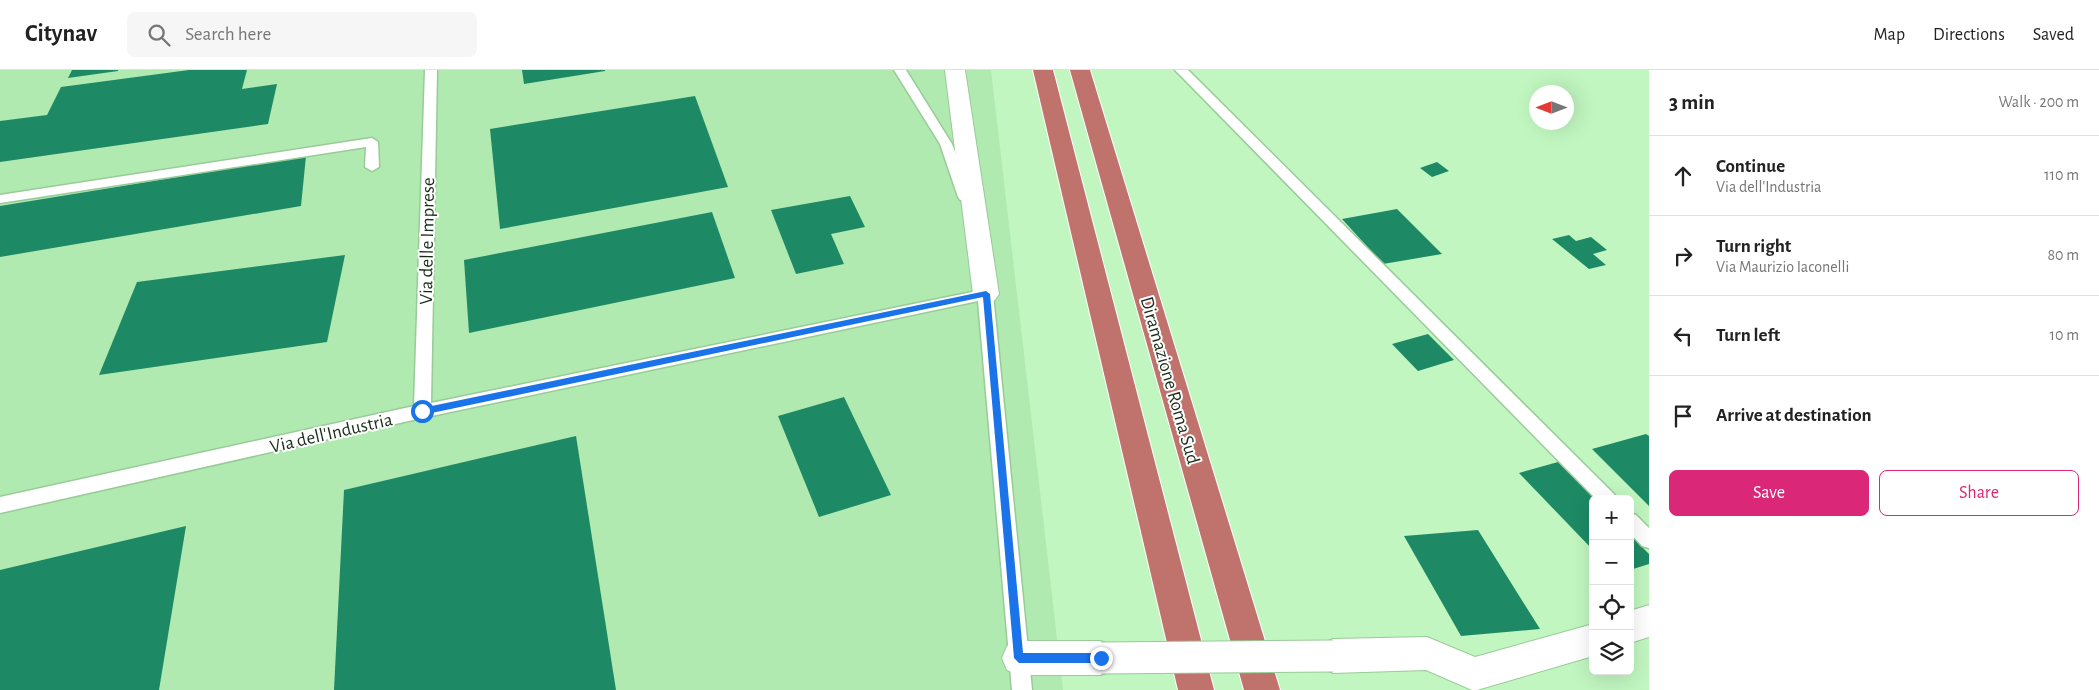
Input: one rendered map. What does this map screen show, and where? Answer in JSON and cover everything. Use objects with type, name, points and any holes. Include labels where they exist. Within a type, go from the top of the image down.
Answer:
[{"type":"highway","points":[[1043,70],[1196,690]]},
{"type":"highway","name":"Diramazione Roma Sud","points":[[1080,70],[1262,690]]},
{"type":"street","points":[[955,70],[986,294]]},
{"type":"street","points":[[1634,626],[1649,621]]},
{"type":"street","points":[[1020,674],[1101,658],[1333,656],[1427,653],[1469,682],[1589,641]]},
{"type":"lane","name":"Via delle Imprese","points":[[422,411],[431,70]]},
{"type":"lane","points":[[900,70],[933,120],[955,166],[968,208],[986,294],[1020,674]]},
{"type":"lane","points":[[1181,70],[1604,495]]},
{"type":"lane","points":[[0,199],[372,142],[372,167]]},
{"type":"lane","name":"Via dell'Industria","points":[[0,505],[422,411],[986,294]]},
{"type":"lane","points":[[1634,525],[1649,540]]},
{"type":"shaded area","points":[[0,70],[991,70],[1063,690],[0,690]]},
{"type":"building","points":[[72,70],[118,70],[118,71],[68,78]]},
{"type":"building","points":[[189,70],[247,70],[242,89],[277,84],[268,124],[0,162],[0,121],[47,115],[61,87]]},
{"type":"building","points":[[522,70],[605,70],[605,71],[524,84]]},
{"type":"building","points":[[695,96],[728,187],[500,229],[490,129]]},
{"type":"building","points":[[306,156],[301,206],[0,257],[0,206]]},
{"type":"building","points":[[1437,162],[1449,171],[1432,177],[1420,168]]},
{"type":"building","points":[[850,196],[865,227],[831,234],[844,264],[796,274],[771,210]]},
{"type":"building","points":[[1397,209],[1442,254],[1383,264],[1342,219]]},
{"type":"building","points":[[712,212],[735,278],[469,333],[464,260]]},
{"type":"building","points":[[1569,235],[1576,241],[1591,237],[1607,250],[1593,254],[1606,265],[1589,269],[1552,239]]},
{"type":"building","points":[[345,255],[327,342],[99,375],[137,282]]},
{"type":"building","points":[[1428,334],[1454,360],[1418,371],[1392,344]]},
{"type":"building","points":[[844,397],[891,495],[819,517],[778,416]]},
{"type":"building","points":[[1646,434],[1649,436],[1649,506],[1592,449]]},
{"type":"building","points":[[576,436],[616,690],[334,690],[344,490]]},
{"type":"building","points":[[1558,462],[1591,495],[1589,495],[1589,546],[1519,473]]},
{"type":"building","points":[[186,526],[159,690],[0,690],[0,570]]},
{"type":"building","points":[[1478,530],[1540,629],[1461,636],[1404,536]]},
{"type":"building","points":[[1634,539],[1649,554],[1649,564],[1634,569]]},
{"type":"route","points":[[422,411],[986,294],[1019,658],[1101,658]]}]
